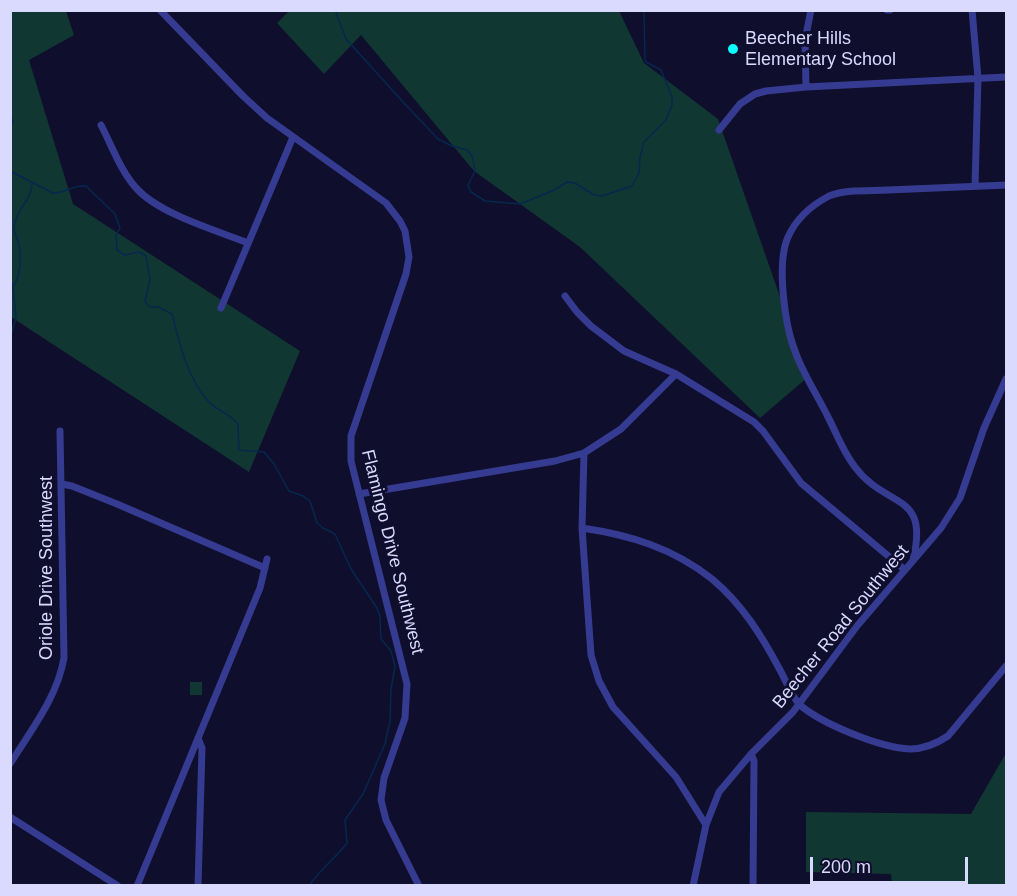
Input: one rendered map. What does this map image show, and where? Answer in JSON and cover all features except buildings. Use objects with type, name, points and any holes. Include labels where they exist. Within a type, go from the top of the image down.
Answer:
[{"type":"street","name":"Flamingo Drive Southwest","points":[[160,10],[243,96],[293,137],[386,203],[400,220],[408,242],[409,257],[406,274],[351,436],[351,461],[407,684],[408,701],[405,718],[384,778],[381,800],[386,820],[419,885]]},
{"type":"street","points":[[806,87],[805,40],[811,10]]},
{"type":"street","points":[[972,10],[978,78],[975,186]]},
{"type":"street","points":[[719,130],[734,110],[755,94],[766,91],[1006,77]]},
{"type":"street","points":[[101,125],[128,177],[146,198],[164,209],[248,243]]},
{"type":"street","points":[[221,308],[293,137]]},
{"type":"street","points":[[913,560],[919,535],[914,516],[903,504],[867,480],[851,462],[796,354],[786,317],[783,293],[785,250],[789,235],[799,219],[813,206],[830,196],[846,192],[1006,185]]},
{"type":"street","points":[[565,296],[591,326],[624,351],[676,374],[754,422],[801,483],[905,570]]},
{"type":"street","points":[[359,494],[584,453],[621,429],[676,374]]},
{"type":"street","name":"Beecher Road Southwest","points":[[693,885],[706,825],[719,792],[751,754],[799,705],[857,626],[941,528],[960,498],[984,428],[1006,379]]},
{"type":"street","name":"Oriole Drive Southwest","points":[[10,764],[50,701],[62,670],[65,644],[60,431]]},
{"type":"street","points":[[584,453],[582,528],[591,655],[599,681],[613,707],[670,769],[706,825]]},
{"type":"street","points":[[62,484],[117,504],[266,568]]},
{"type":"street","points":[[582,528],[628,536],[646,542],[681,558],[712,579],[736,603],[760,633],[799,705],[835,726],[874,742],[909,749],[935,744],[948,736],[1006,666]]},
{"type":"street","points":[[137,885],[260,588],[267,559]]},
{"type":"street","points":[[198,738],[202,747],[198,885]]},
{"type":"street","points":[[751,754],[754,761],[753,885]]},
{"type":"street","points":[[10,818],[118,885]]},
{"type":"green space","points":[[290,10],[619,11],[644,63],[718,119],[808,377],[760,418],[580,247],[474,171],[361,35],[324,74],[277,23]]},
{"type":"green space","points":[[10,11],[66,11],[74,35],[29,60],[73,204],[300,351],[249,472],[11,317]]},
{"type":"green space","points":[[190,682],[202,682],[202,695],[190,695]]},
{"type":"green space","points":[[1006,753],[1006,885],[892,885],[891,874],[806,872],[806,812],[971,814]]},
{"type":"waterway","points":[[335,10],[346,39],[404,103],[438,139],[467,150],[472,156],[475,171],[468,185],[471,192],[485,201],[520,204],[567,182],[575,183],[594,195],[602,196],[632,186],[639,173],[644,142],[666,120],[672,105],[672,97],[661,70],[646,62],[645,59],[644,10]]},
{"type":"waterway","points":[[10,110],[13,122],[10,128]]},
{"type":"waterway","points":[[10,171],[53,193],[86,186],[115,214],[120,228],[116,235],[117,250],[124,255],[139,252],[146,256],[150,279],[145,302],[150,307],[158,307],[172,314],[194,381],[208,401],[238,424],[239,450],[264,452],[274,464],[289,491],[310,501],[317,523],[335,534],[351,569],[377,608],[380,616],[381,639],[391,651],[395,666],[391,689],[390,721],[385,744],[363,794],[345,820],[347,843],[309,886]]},
{"type":"waterway","points":[[10,338],[16,318],[13,286],[18,277],[20,258],[14,227],[17,216],[29,196],[32,184]]},
{"type":"place","name":"Beecher Hills Elementary School","points":[[733,49]]}]
